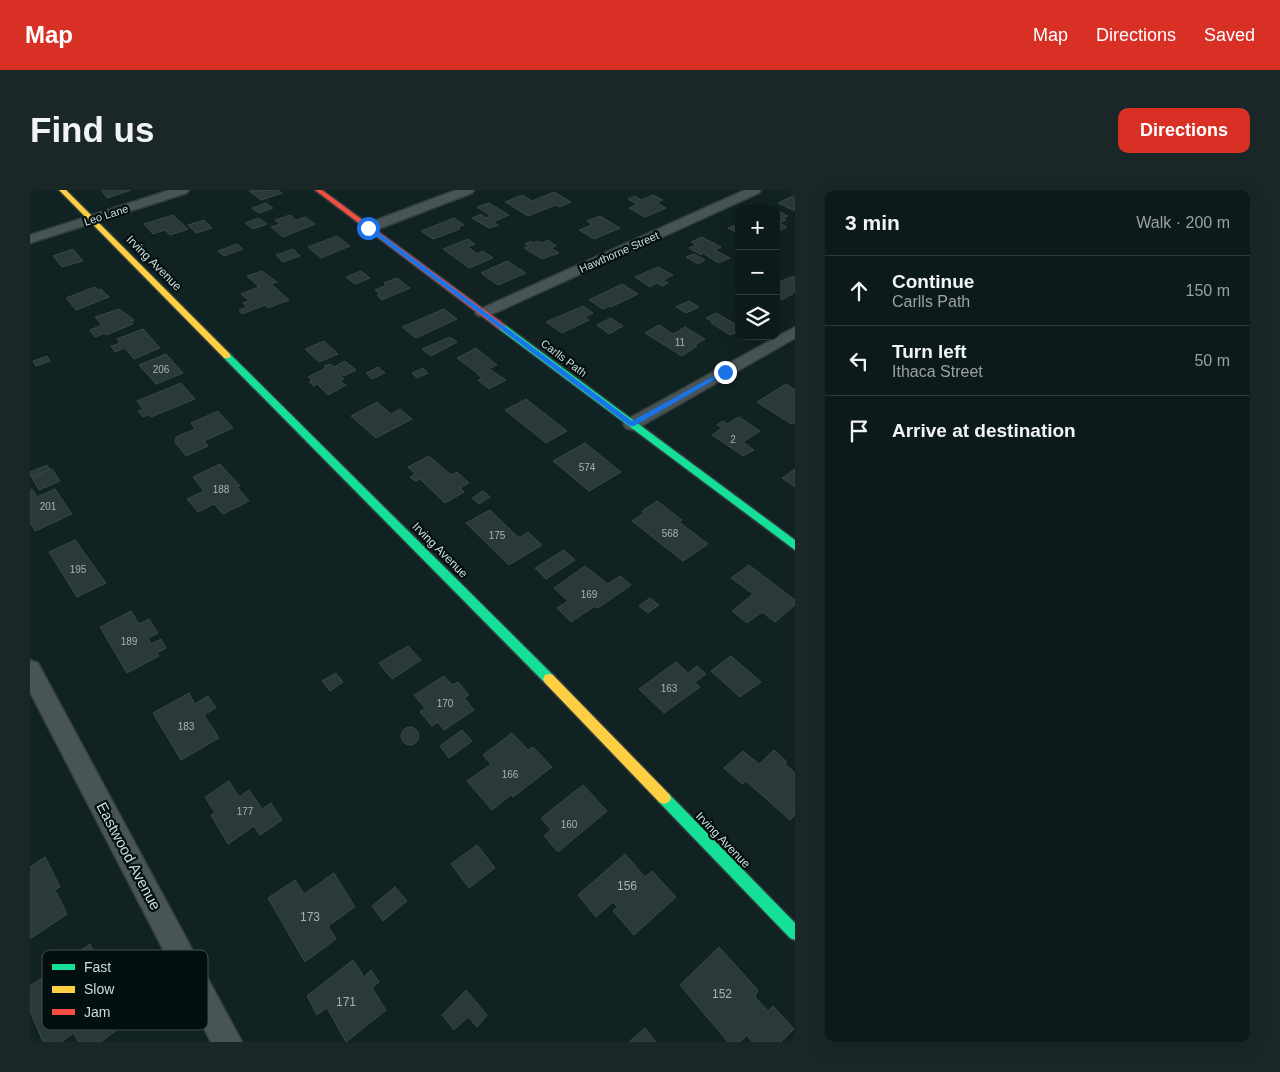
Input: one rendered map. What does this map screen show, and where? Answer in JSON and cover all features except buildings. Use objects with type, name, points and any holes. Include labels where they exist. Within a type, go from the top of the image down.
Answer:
[{"type":"street","name":"Irving Avenue","points":[[62,190],[535,665],[795,933]]},
{"type":"street","name":"Leo Lane","points":[[30,239],[183,190]]},
{"type":"street","name":"Carlls Path","points":[[318,190],[795,546]]},
{"type":"street","points":[[368,228],[468,190]]},
{"type":"street","name":"Hawthorne Street","points":[[484,313],[755,190]]},
{"type":"street","points":[[632,424],[795,332]]},
{"type":"street","name":"Eastwood Avenue","points":[[30,670],[178,950]]},
{"type":"street","name":"Eastwood Avenue","points":[[208,1006],[227,1042]]},
{"type":"traffic: fast","points":[[502,327],[795,546]]},
{"type":"traffic: fast","points":[[227,356],[549,679]]},
{"type":"traffic: fast","points":[[664,798],[795,933]]},
{"type":"traffic: slow","points":[[62,190],[227,356]]},
{"type":"traffic: slow","points":[[549,679],[664,798]]},
{"type":"traffic: jam","points":[[318,190],[502,327]]},
{"type":"route","points":[[368,228],[632,424],[725,372]]}]
